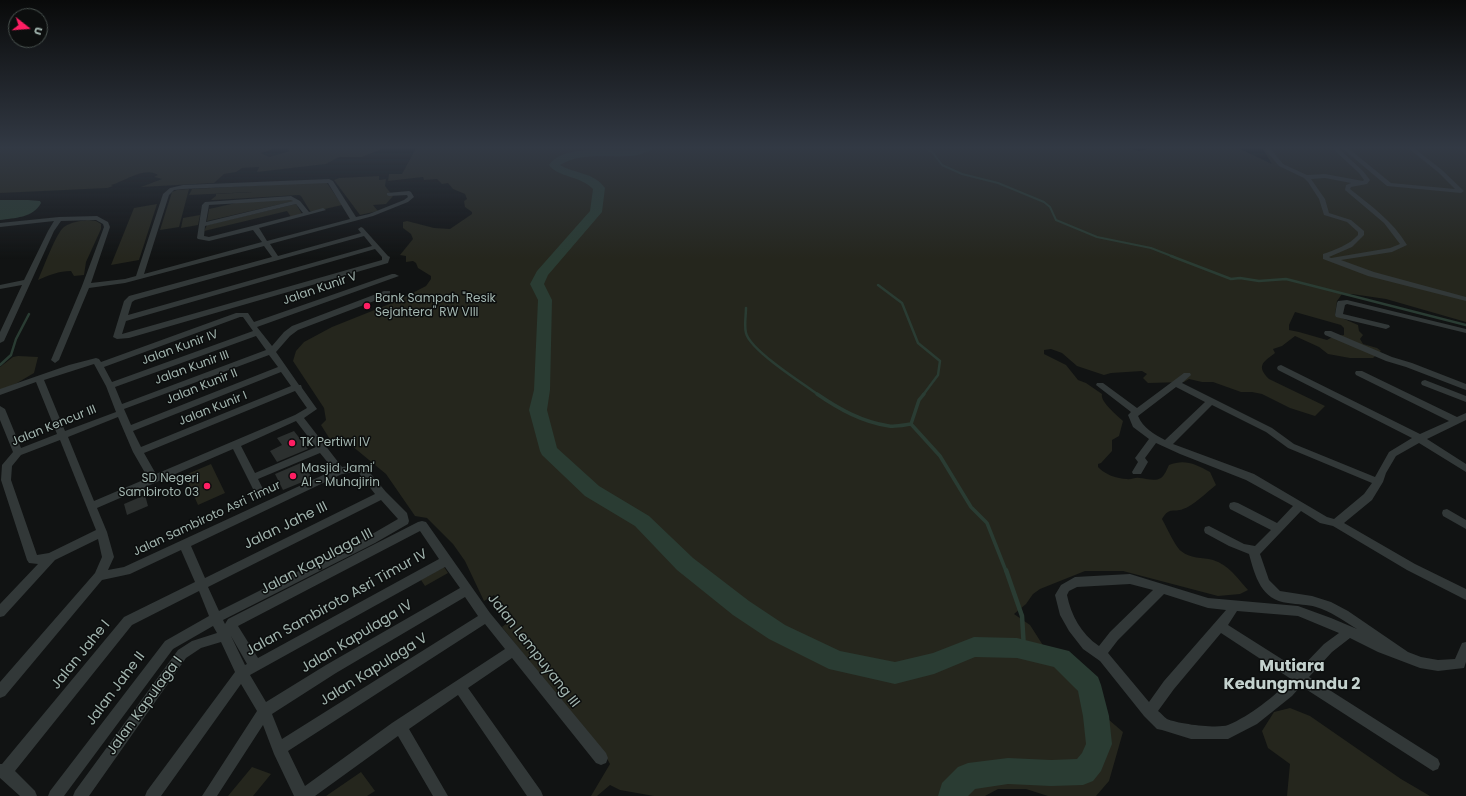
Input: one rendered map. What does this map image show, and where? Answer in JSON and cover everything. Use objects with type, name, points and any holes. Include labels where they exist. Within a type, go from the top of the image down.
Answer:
[{"type":"street","points":[[140,276],[166,194],[172,189],[183,187],[228,185]]},
{"type":"street","points":[[333,185],[354,219]]},
{"type":"street","points":[[1313,185],[1322,197],[1326,207],[1326,214],[1348,221],[1361,231],[1361,235],[1358,239],[1340,250],[1325,255],[1325,258],[1371,274],[1466,299]]},
{"type":"street","points":[[1331,260],[1392,250],[1404,246],[1401,239],[1385,221],[1347,189],[1348,186],[1351,185]]},
{"type":"street","points":[[1391,185],[1461,191],[1455,185]]},
{"type":"street","points":[[86,286],[116,282],[140,276],[354,219],[406,201],[411,197],[409,193],[389,194]]},
{"type":"street","points":[[307,214],[295,198],[212,202],[205,205],[200,238],[204,240],[323,210]]},
{"type":"street","points":[[202,224],[298,201]]},
{"type":"street","points":[[51,231],[76,221],[97,218]]},
{"type":"street","points":[[0,225],[59,219],[97,218],[106,223],[107,227],[86,286],[55,360]]},
{"type":"street","points":[[0,341],[51,231],[59,219]]},
{"type":"street","points":[[255,228],[276,258]]},
{"type":"street","points":[[123,318],[289,280],[385,261],[386,257],[363,231],[276,258],[132,298],[128,301],[117,337],[119,338],[289,280],[376,247]]},
{"type":"street","name":"Jalan Kunir V","points":[[256,328],[395,276]]},
{"type":"street","points":[[0,287],[28,282]]},
{"type":"street","points":[[272,351],[287,334],[295,328],[387,293]]},
{"type":"street","points":[[1386,327],[1339,315],[1342,303],[1344,302],[1380,309],[1466,331]]},
{"type":"street","points":[[0,392],[39,378],[97,363],[241,315],[247,315],[283,368],[298,387],[311,407],[311,411],[92,506]]},
{"type":"street","name":"Jalan Kunir IV","points":[[110,386],[256,328]]},
{"type":"street","points":[[1328,333],[1389,359],[1466,387]]},
{"type":"street","name":"Jalan Kunir III","points":[[120,410],[272,351]]},
{"type":"street","points":[[97,363],[110,386],[138,452],[154,478]]},
{"type":"street","name":"Jalan Kunir II","points":[[129,429],[283,368]]},
{"type":"street","points":[[1281,368],[1419,438],[1466,469]]},
{"type":"street","points":[[1359,373],[1456,420]]},
{"type":"street","points":[[1187,375],[1133,415],[1134,422],[1155,439],[1166,445],[1251,477],[1324,520],[1336,523],[1411,566],[1466,595]]},
{"type":"street","points":[[0,692],[99,576],[108,557],[102,532],[92,506],[39,378]]},
{"type":"street","points":[[1175,383],[1269,430],[1291,446],[1378,482]]},
{"type":"street","points":[[1425,383],[1466,399]]},
{"type":"street","points":[[1100,385],[1137,412]]},
{"type":"street","name":"Jalan Kunir I","points":[[138,452],[298,387]]},
{"type":"street","points":[[1166,445],[1211,401]]},
{"type":"street","points":[[0,409],[18,453]]},
{"type":"street","name":"Jalan Kencur III","points":[[102,532],[51,557],[36,560],[32,559],[6,480],[7,465],[18,453],[62,436],[120,410]]},
{"type":"street","points":[[1336,523],[1368,497],[1378,482],[1381,473],[1392,454],[1419,438],[1466,416]]},
{"type":"street","points":[[298,417],[340,471]]},
{"type":"street","points":[[1137,472],[1143,462],[1140,458],[1155,439]]},
{"type":"street","points":[[235,444],[260,493]]},
{"type":"street","points":[[252,478],[322,448]]},
{"type":"street","name":"Jalan Sambiroto Asri Timur","points":[[99,576],[126,571],[340,471],[356,468],[362,470],[382,495]]},
{"type":"street","name":"Jalan Jahe III","points":[[202,584],[382,495]]},
{"type":"street","name":"Jalan Jahe II","points":[[55,796],[169,644],[216,618],[371,540],[404,521],[403,516],[382,495]]},
{"type":"street","points":[[1234,506],[1277,528]]},
{"type":"street","points":[[1209,530],[1247,550],[1258,550],[1299,506]]},
{"type":"street","points":[[1447,513],[1466,525]]},
{"type":"street","name":"Jalan Kapulaga III","points":[[255,665],[231,625],[232,623],[420,526],[424,527],[447,560]]},
{"type":"street","points":[[184,543],[216,618],[242,673],[264,711],[279,749],[302,796],[397,728],[512,651]]},
{"type":"street","points":[[1254,551],[1262,580],[1272,592],[1283,598],[1307,600],[1340,612],[1400,654],[1422,663],[1435,666],[1446,666],[1459,664],[1466,647]]},
{"type":"street","points":[[0,612],[51,557]]},
{"type":"street","name":"Jalan Lempuyang III","points":[[447,560],[486,617],[512,651],[601,758]]},
{"type":"street","name":"Jalan Sambiroto Asri Timur IV","points":[[242,673],[447,560]]},
{"type":"street","points":[[1349,632],[1328,648],[1321,657],[1299,677],[1287,692],[1252,719],[1228,732],[1190,732],[1162,724],[1150,712],[1104,657],[1087,645],[1064,611],[1061,595],[1065,588],[1075,582],[1130,579],[1208,603],[1233,607],[1298,611],[1312,615],[1349,632],[1388,652],[1400,654]]},
{"type":"street","name":"Jalan Jahe I","points":[[2,772],[128,621],[202,584]]},
{"type":"street","points":[[1100,654],[1114,636],[1162,588]]},
{"type":"street","name":"Jalan Kapulaga IV","points":[[264,711],[331,669],[467,590]]},
{"type":"street","points":[[1150,712],[1168,685],[1230,614],[1233,607]]},
{"type":"street","name":"Jalan Kapulaga V","points":[[279,749],[486,617]]},
{"type":"street","points":[[1220,626],[1379,727],[1433,764]]},
{"type":"street","name":"Jalan Kapulaga I","points":[[80,796],[182,654],[191,646],[202,641],[225,636]]},
{"type":"street","points":[[152,796],[242,673]]},
{"type":"street","points":[[460,687],[536,796]]},
{"type":"street","points":[[209,796],[264,711]]},
{"type":"street","points":[[400,727],[441,796]]},
{"type":"street","points":[[2,772],[30,796]]},
{"type":"shaded area","points":[[0,185],[113,186],[107,188],[0,193]]},
{"type":"shaded area","points":[[146,185],[175,185],[141,187]]},
{"type":"shaded area","points":[[265,185],[328,185],[342,205],[312,212],[299,195],[211,200],[216,196],[216,194],[253,192],[189,195],[192,189]]},
{"type":"shaded area","points":[[338,185],[385,185],[393,196],[386,204],[373,205],[378,211],[360,215]]},
{"type":"shaded area","points":[[450,185],[1466,185],[1466,322],[1386,299],[1342,294],[1337,301],[1335,315],[1358,325],[1359,331],[1363,335],[1360,339],[1363,344],[1377,348],[1381,351],[1373,358],[1350,358],[1328,354],[1319,347],[1295,336],[1282,346],[1273,349],[1275,353],[1264,362],[1262,367],[1265,375],[1269,379],[1325,406],[1315,416],[1290,408],[1262,394],[1241,392],[1213,382],[1202,382],[1189,379],[1184,382],[1148,383],[1143,378],[1147,374],[1142,371],[1111,373],[1104,375],[1077,366],[1062,353],[1051,349],[1044,350],[1044,354],[1066,365],[1078,380],[1086,383],[1102,394],[1106,404],[1123,421],[1119,436],[1112,440],[1112,451],[1101,463],[1098,464],[1098,467],[1104,472],[1111,476],[1123,479],[1138,478],[1156,480],[1162,477],[1169,465],[1185,462],[1210,472],[1216,485],[1191,505],[1180,510],[1170,511],[1162,519],[1173,541],[1181,551],[1188,555],[1219,562],[1233,573],[1248,590],[1240,594],[1218,596],[1123,571],[1085,571],[1040,589],[1033,594],[1026,604],[1014,614],[1030,625],[1055,664],[1087,701],[1123,732],[1109,781],[1096,796],[1048,796],[1026,789],[998,789],[985,796],[654,796],[620,790],[610,785],[597,796],[591,796],[610,764],[602,749],[587,735],[502,627],[511,620],[494,595],[484,601],[465,561],[453,544],[427,518],[415,516],[386,474],[346,441],[331,441],[321,425],[326,420],[324,408],[293,361],[296,351],[304,342],[332,327],[397,301],[426,286],[431,279],[431,276],[418,268],[416,263],[413,261],[406,262],[406,256],[400,255],[413,239],[411,234],[403,228],[403,222],[407,221],[434,228],[450,229],[472,214],[472,212],[465,207],[464,201],[467,199],[465,194],[453,189]],"holes":[[[1295,312],[1341,325],[1344,328],[1344,335],[1334,336],[1327,340],[1289,330],[1289,325]]]},
{"type":"shaded area","points":[[189,189],[179,227],[160,230],[172,192]]},
{"type":"shaded area","points":[[291,199],[294,201],[207,221],[209,209],[240,202]]},
{"type":"shaded area","points":[[0,200],[28,200],[40,201],[41,203],[33,212],[17,218],[0,220]]},
{"type":"shaded area","points":[[157,204],[139,260],[111,265],[134,208]]},
{"type":"shaded area","points":[[296,204],[302,214],[291,217],[287,211],[204,231],[207,225]]},
{"type":"shaded area","points":[[200,215],[198,225],[181,228],[183,218]]},
{"type":"shaded area","points":[[88,220],[96,221],[101,224],[101,229],[86,262],[84,275],[74,276],[71,271],[67,271],[38,280],[54,244],[64,227],[76,222]]},
{"type":"shaded area","points":[[13,357],[38,357],[34,373],[0,391],[0,367]]},
{"type":"shaded area","points":[[211,464],[225,493],[198,505],[185,475]]},
{"type":"shaded area","points":[[444,567],[448,573],[425,586],[421,580]]},
{"type":"shaded area","points":[[1290,708],[1310,716],[1401,779],[1430,796],[1287,796],[1290,764],[1268,748],[1262,731],[1274,712]]},
{"type":"shaded area","points":[[252,767],[271,774],[253,796],[228,796]]},
{"type":"shaded area","points":[[361,772],[375,791],[367,796],[326,796]]},
{"type":"building","name":"TK Pertiwi IV","points":[[294,431],[308,449],[277,462],[270,451],[282,445],[277,438]]},
{"type":"building","name":"Masjid Jami' Al - Muhajirin","points":[[303,462],[312,478],[283,490],[275,474]]},
{"type":"building","points":[[145,495],[148,506],[127,515],[124,504]]},
{"type":"waterway","points":[[596,185],[599,188],[596,212],[542,274],[537,284],[545,300],[542,390],[538,410],[549,451],[592,491],[642,521],[685,564],[741,608],[777,632],[837,661],[895,673],[934,663],[974,647],[1017,648],[1061,658],[1089,685],[1096,716],[1099,744],[1092,762],[1083,772],[1051,773],[1008,771],[968,777],[952,793],[952,796]]},
{"type":"waterway","points":[[1003,185],[1044,202],[1050,207],[1056,220],[1097,237],[1151,248],[1174,257]]},
{"type":"waterway","points":[[1171,256],[1231,279],[1240,278],[1259,281],[1286,279],[1466,325]]},
{"type":"waterway","points":[[878,285],[902,303],[918,343],[940,361],[938,375],[923,395]]},
{"type":"waterway","points":[[746,308],[745,330],[750,340],[778,366],[819,395]]},
{"type":"waterway","points":[[0,365],[11,355],[16,339],[29,314]]},
{"type":"waterway","points":[[817,394],[842,410],[869,421],[892,426],[911,424]]},
{"type":"waterway","points":[[911,424],[919,400],[924,394]]},
{"type":"waterway","points":[[911,424],[940,456],[971,507],[987,523],[1006,571]]},
{"type":"waterway","points":[[1006,570],[1022,616],[1024,649]]},
{"type":"place","name":"Bank Sampah \"Resik Sejahtera\" RW VIII","points":[[367,306]]},
{"type":"place","name":"TK Pertiwi IV","points":[[292,443]]},
{"type":"place","name":"Masjid Jami' Al - Muhajirin","points":[[293,476]]},
{"type":"place","name":"SD Negeri Sambiroto 03","points":[[207,486]]},
{"type":"district","name":"Mutiara Kedungmundu 2","points":[[1292,676]]}]
